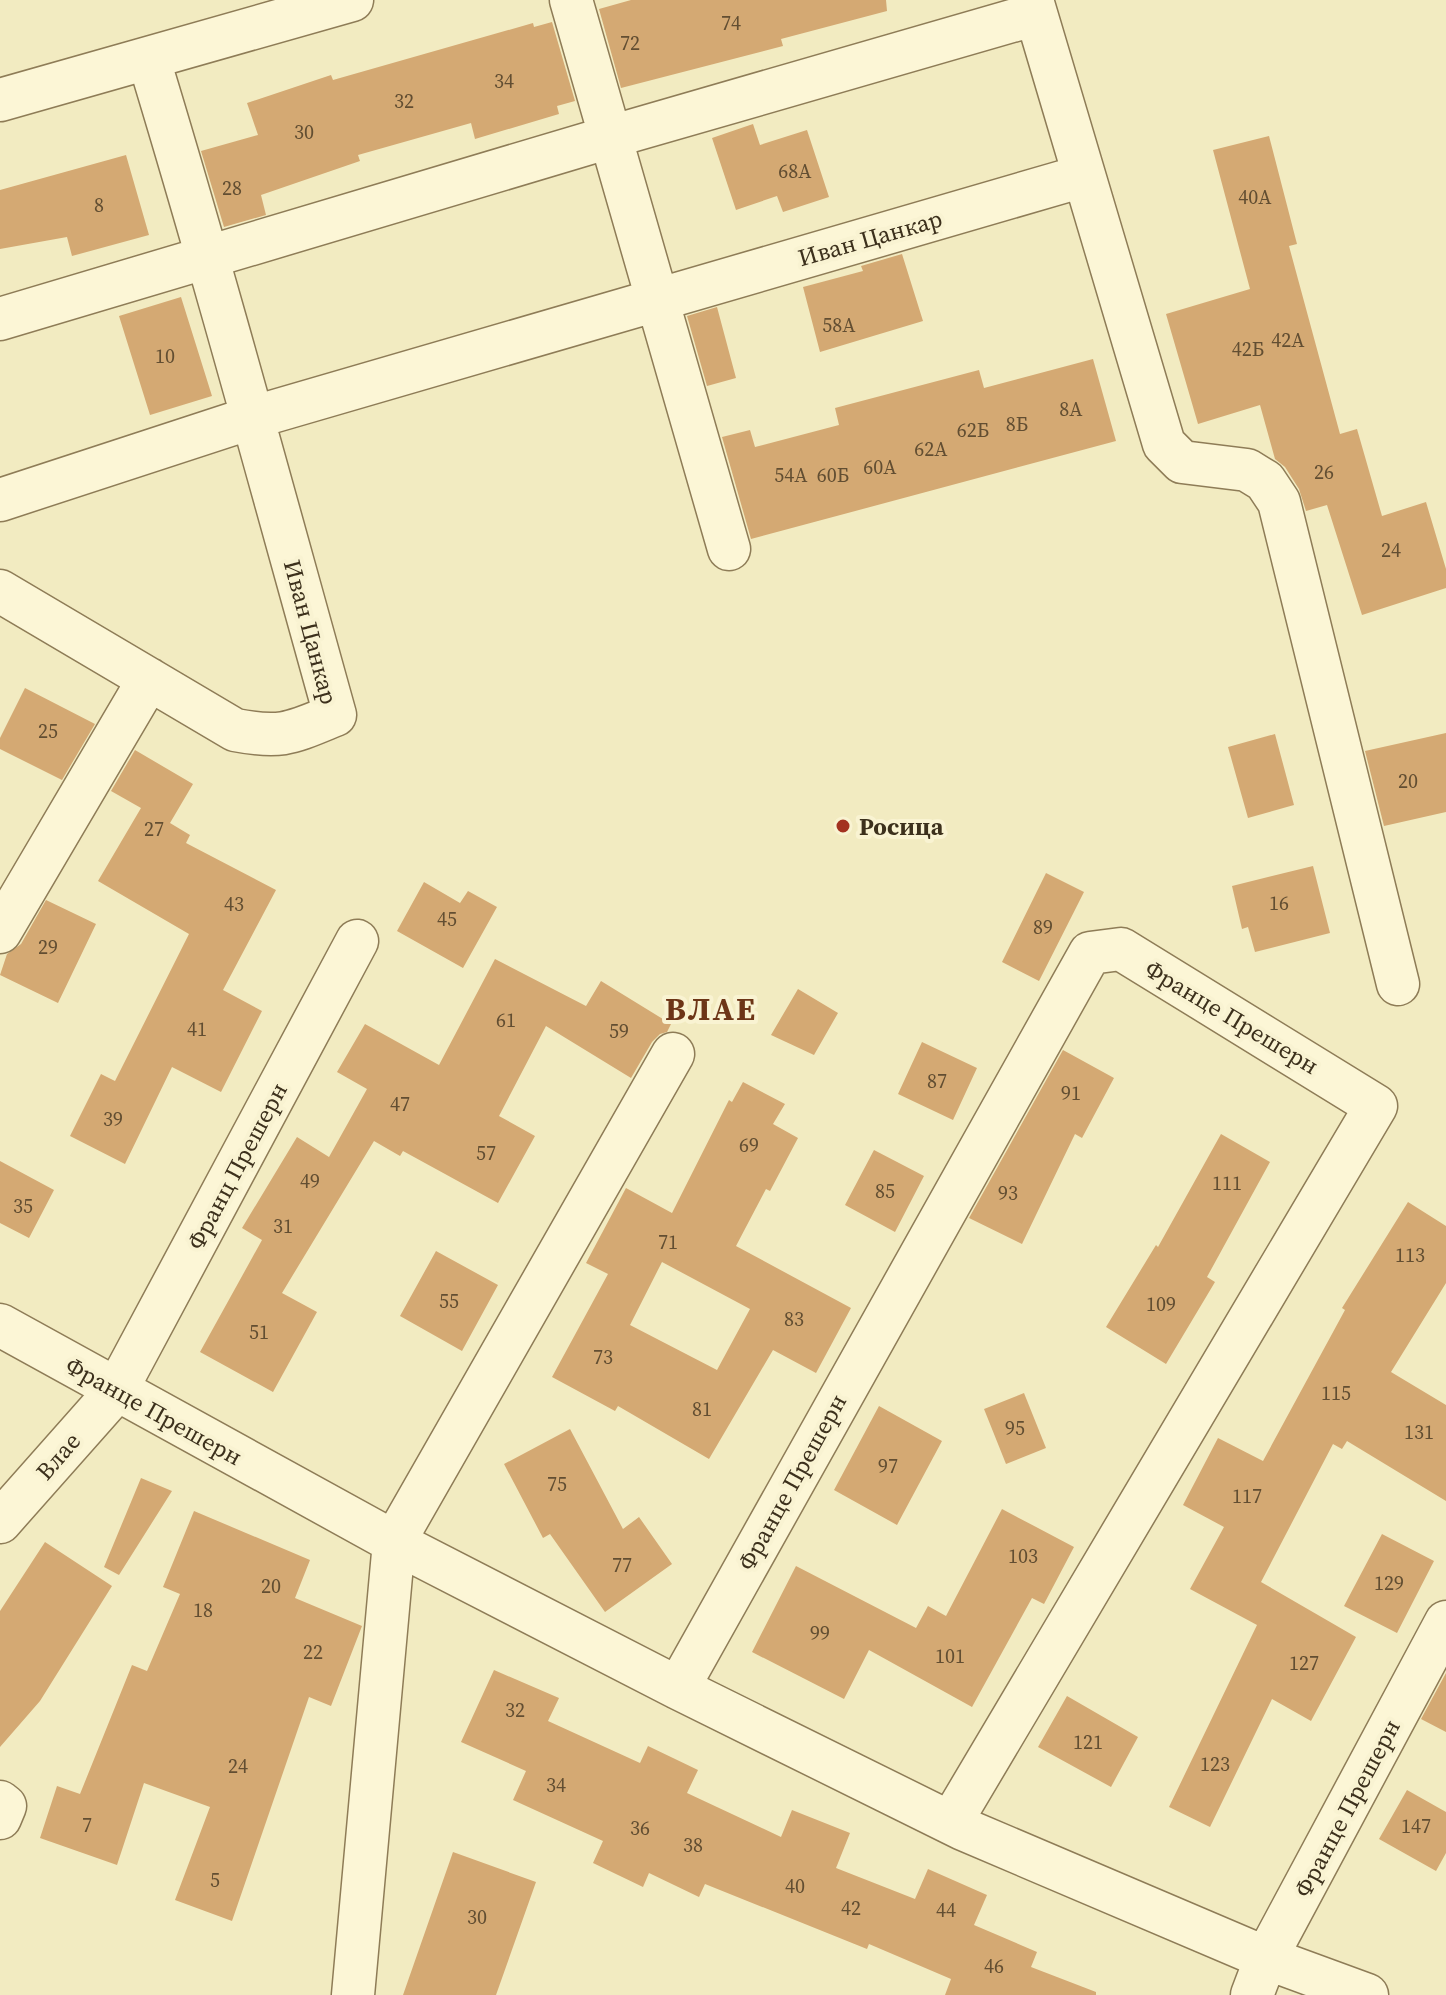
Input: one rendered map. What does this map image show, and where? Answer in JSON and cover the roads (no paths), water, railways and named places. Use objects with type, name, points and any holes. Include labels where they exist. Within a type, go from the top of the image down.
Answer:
[{"type":"street","points":[[0,100],[351,0]]},
{"type":"street","points":[[571,0],[729,549]]},
{"type":"street","points":[[0,319],[1034,7],[1164,444],[1182,462],[1247,470],[1265,481],[1279,502],[1398,984]]},
{"type":"street","name":"Иван Цанкар","points":[[0,591],[235,730],[267,736],[293,733],[335,715],[209,257],[149,60]]},
{"type":"street","name":"Иван Цанкар","points":[[0,500],[251,418],[1083,176]]},
{"type":"street","points":[[0,932],[149,679]]},
{"type":"street","name":"Франц Прешерн","points":[[116,1391],[357,941]]},
{"type":"street","name":"Францe Прешерн","points":[[678,1688],[1090,953],[1121,949],[1376,1106],[951,1822]]},
{"type":"street","points":[[353,1995],[394,1542],[673,1054]]},
{"type":"street","name":"Францe Прешерн","points":[[0,1325],[394,1542],[678,1688],[1259,1977],[1367,1995]]},
{"type":"street","name":"Влае","points":[[0,1522],[116,1391]]},
{"type":"street","name":"Франце Прешерн","points":[[1259,1977],[1446,1622]]},
{"type":"street","points":[[0,1802],[5,1806],[0,1818]]},
{"type":"place","name":"Росица","points":[[843,826]]},
{"type":"district","name":"ВЛАЕ","points":[[711,1009]]}]
